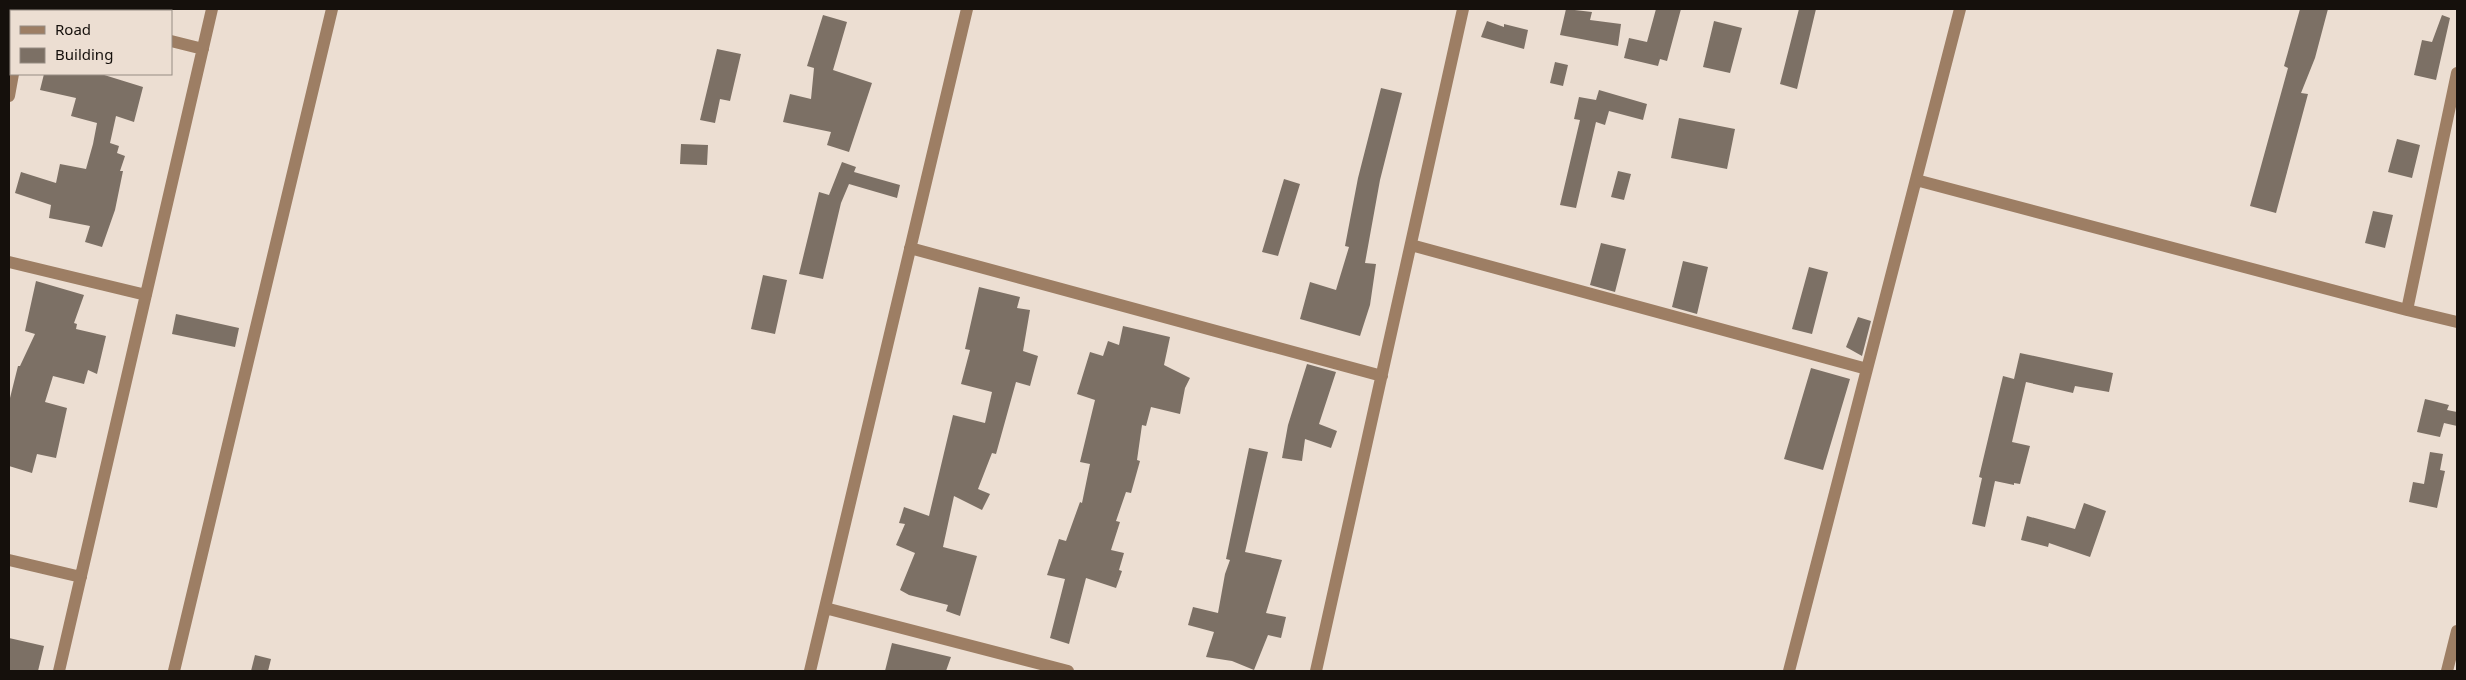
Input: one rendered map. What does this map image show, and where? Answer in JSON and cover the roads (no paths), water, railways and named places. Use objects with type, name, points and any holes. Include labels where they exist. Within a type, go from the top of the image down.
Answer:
[{"type":"street","points":[[59,671],[212,9]]},
{"type":"street","points":[[174,671],[332,9]]},
{"type":"street","points":[[810,671],[967,9]]},
{"type":"street","points":[[1316,671],[1463,9]]},
{"type":"street","points":[[1790,671],[1960,9]]},
{"type":"street","points":[[172,41],[203,49]]},
{"type":"street","points":[[2407,310],[2457,73]]},
{"type":"street","points":[[9,96],[13,75]]},
{"type":"street","points":[[1916,180],[2457,322]]},
{"type":"street","points":[[1411,245],[1867,369]]},
{"type":"street","points":[[910,248],[1382,376]]},
{"type":"street","points":[[9,262],[146,294]]},
{"type":"street","points":[[9,560],[81,577]]},
{"type":"street","points":[[825,608],[1068,671]]},
{"type":"street","points":[[2447,671],[2457,631]]}]
